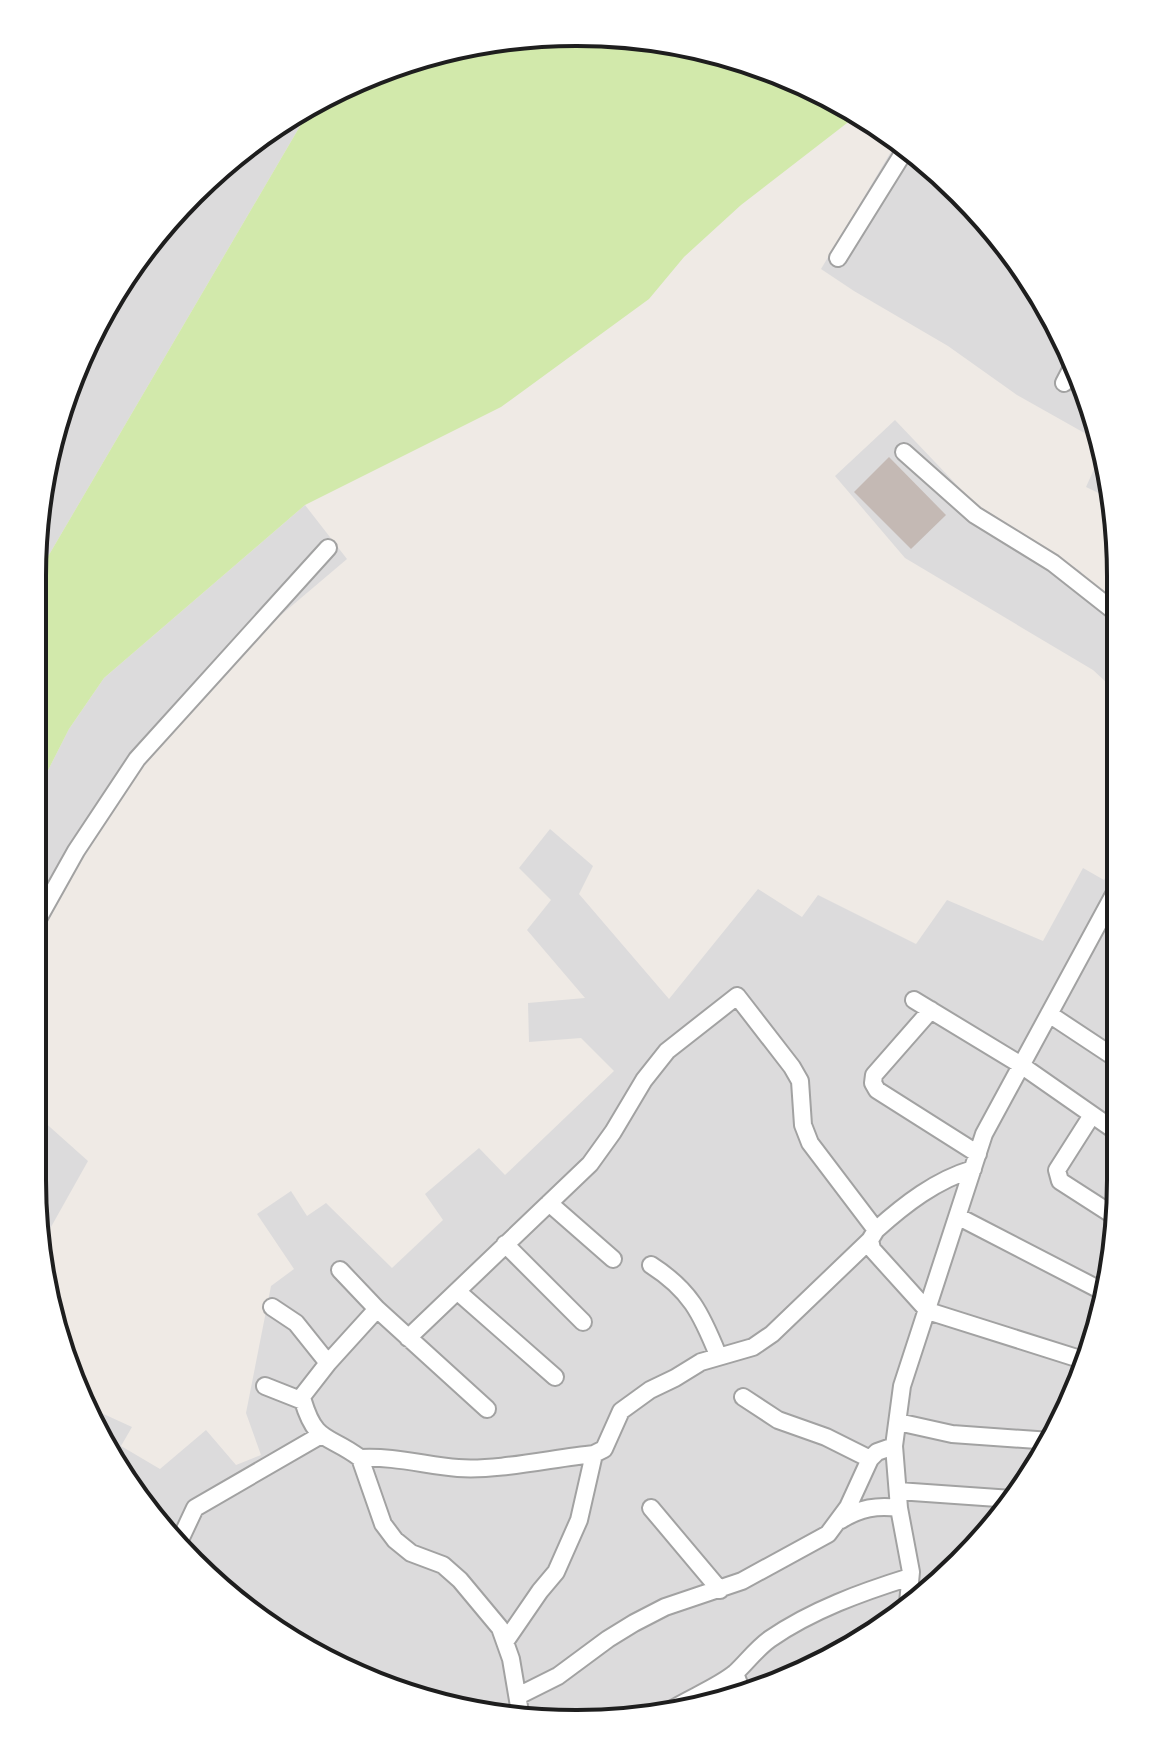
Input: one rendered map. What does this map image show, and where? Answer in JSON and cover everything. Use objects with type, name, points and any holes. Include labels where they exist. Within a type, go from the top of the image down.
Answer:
[{"type":"street","points":[[838,258],[901,157]]},
{"type":"street","points":[[1064,383],[1068,376]]},
{"type":"street","points":[[904,452],[975,515],[1053,563],[1107,606]]},
{"type":"street","points":[[46,905],[76,851],[137,759],[328,548]]},
{"type":"street","points":[[909,1592],[910,1577],[894,1446],[902,1386],[984,1134],[1107,907]]},
{"type":"street","points":[[408,1338],[590,1164],[644,1080],[667,1051],[737,996],[800,1081],[803,1125],[810,1143],[873,1235],[872,1249],[928,1311],[1076,1358]]},
{"type":"street","points":[[914,1000],[1021,1065],[1107,1125]]},
{"type":"street","points":[[931,1010],[874,1075],[873,1083],[877,1090],[976,1161]]},
{"type":"street","points":[[1049,1014],[1107,1052]]},
{"type":"street","points":[[1092,1115],[1057,1170],[1057,1176],[1106,1211]]},
{"type":"street","points":[[265,1386],[303,1401],[309,1421],[321,1435],[360,1458],[379,1457],[459,1468],[594,1454],[604,1449],[621,1411],[650,1390],[718,1355],[753,1347],[772,1334],[873,1235],[920,1195],[976,1161]]},
{"type":"street","points":[[549,1203],[613,1259]]},
{"type":"street","points":[[959,1217],[1096,1288]]},
{"type":"street","points":[[505,1244],[583,1322]]},
{"type":"street","points":[[651,1265],[676,1281],[695,1306],[718,1355]]},
{"type":"street","points":[[340,1270],[377,1309],[487,1409]]},
{"type":"street","points":[[457,1291],[555,1377]]},
{"type":"street","points":[[272,1307],[296,1323],[328,1363]]},
{"type":"street","points":[[300,1399],[377,1309]]},
{"type":"street","points":[[743,1397],[778,1420],[826,1437],[870,1459]]},
{"type":"street","points":[[898,1422],[952,1434],[1039,1440]]},
{"type":"street","points":[[183,1534],[195,1508],[321,1435]]},
{"type":"street","points":[[518,1696],[558,1676],[634,1623],[665,1607],[742,1581],[828,1534],[848,1507],[870,1459],[877,1452],[894,1446]]},
{"type":"street","points":[[505,1642],[556,1572],[579,1520],[594,1454]]},
{"type":"street","points":[[360,1458],[383,1524],[395,1540],[411,1553],[443,1565],[460,1580],[500,1628],[519,1706]]},
{"type":"street","points":[[837,1523],[854,1512],[899,1500],[999,1499]]},
{"type":"street","points":[[651,1508],[720,1590]]},
{"type":"street","points":[[694,1697],[735,1673],[749,1656],[772,1638],[803,1620],[862,1592],[910,1577]]},
{"type":"street","points":[[735,1673],[739,1684]]},
{"type":"shaded area","points":[[302,123],[46,559],[51,507],[64,439],[86,373],[117,311],[156,254],[201,201],[254,156]]},
{"type":"shaded area","points":[[892,151],[952,201],[1018,282],[1067,373],[1088,435],[1017,395],[948,346],[821,269]]},
{"type":"shaded area","points":[[895,420],[973,502],[1080,571],[1107,600],[1107,683],[1093,670],[905,558],[835,476]]},
{"type":"shaded area","points":[[1095,466],[1100,494],[1086,487]]},
{"type":"shaded area","points":[[305,505],[347,559],[255,637],[140,762],[81,855],[46,918],[46,774],[69,729],[104,678]]},
{"type":"shaded area","points":[[550,829],[593,866],[579,894],[669,999],[758,889],[802,917],[818,895],[916,944],[947,900],[1043,941],[1083,868],[1104,880],[1107,874],[1107,1180],[1102,1249],[1097,1283],[1079,1350],[1067,1383],[1036,1445],[997,1502],[952,1555],[871,1621],[780,1670],[680,1700],[611,1709],[542,1709],[507,1705],[473,1700],[406,1682],[342,1655],[282,1621],[201,1555],[135,1474],[100,1413],[132,1427],[121,1446],[160,1469],[206,1430],[236,1465],[261,1455],[246,1413],[271,1286],[294,1269],[257,1214],[291,1191],[307,1216],[326,1203],[392,1268],[443,1220],[425,1194],[479,1148],[505,1175],[614,1071],[581,1038],[529,1042],[528,1003],[585,998],[527,930],[551,900],[519,868]]},
{"type":"shaded area","points":[[46,1124],[88,1161],[49,1231]]},
{"type":"green space","points":[[576,46],[646,51],[714,64],[780,86],[849,121],[741,205],[684,257],[649,299],[501,407],[305,505],[104,678],[69,729],[46,774],[46,559],[302,123],[311,117],[373,86],[439,64],[507,51]]},
{"type":"building","points":[[889,457],[946,515],[911,549],[854,492]]}]
